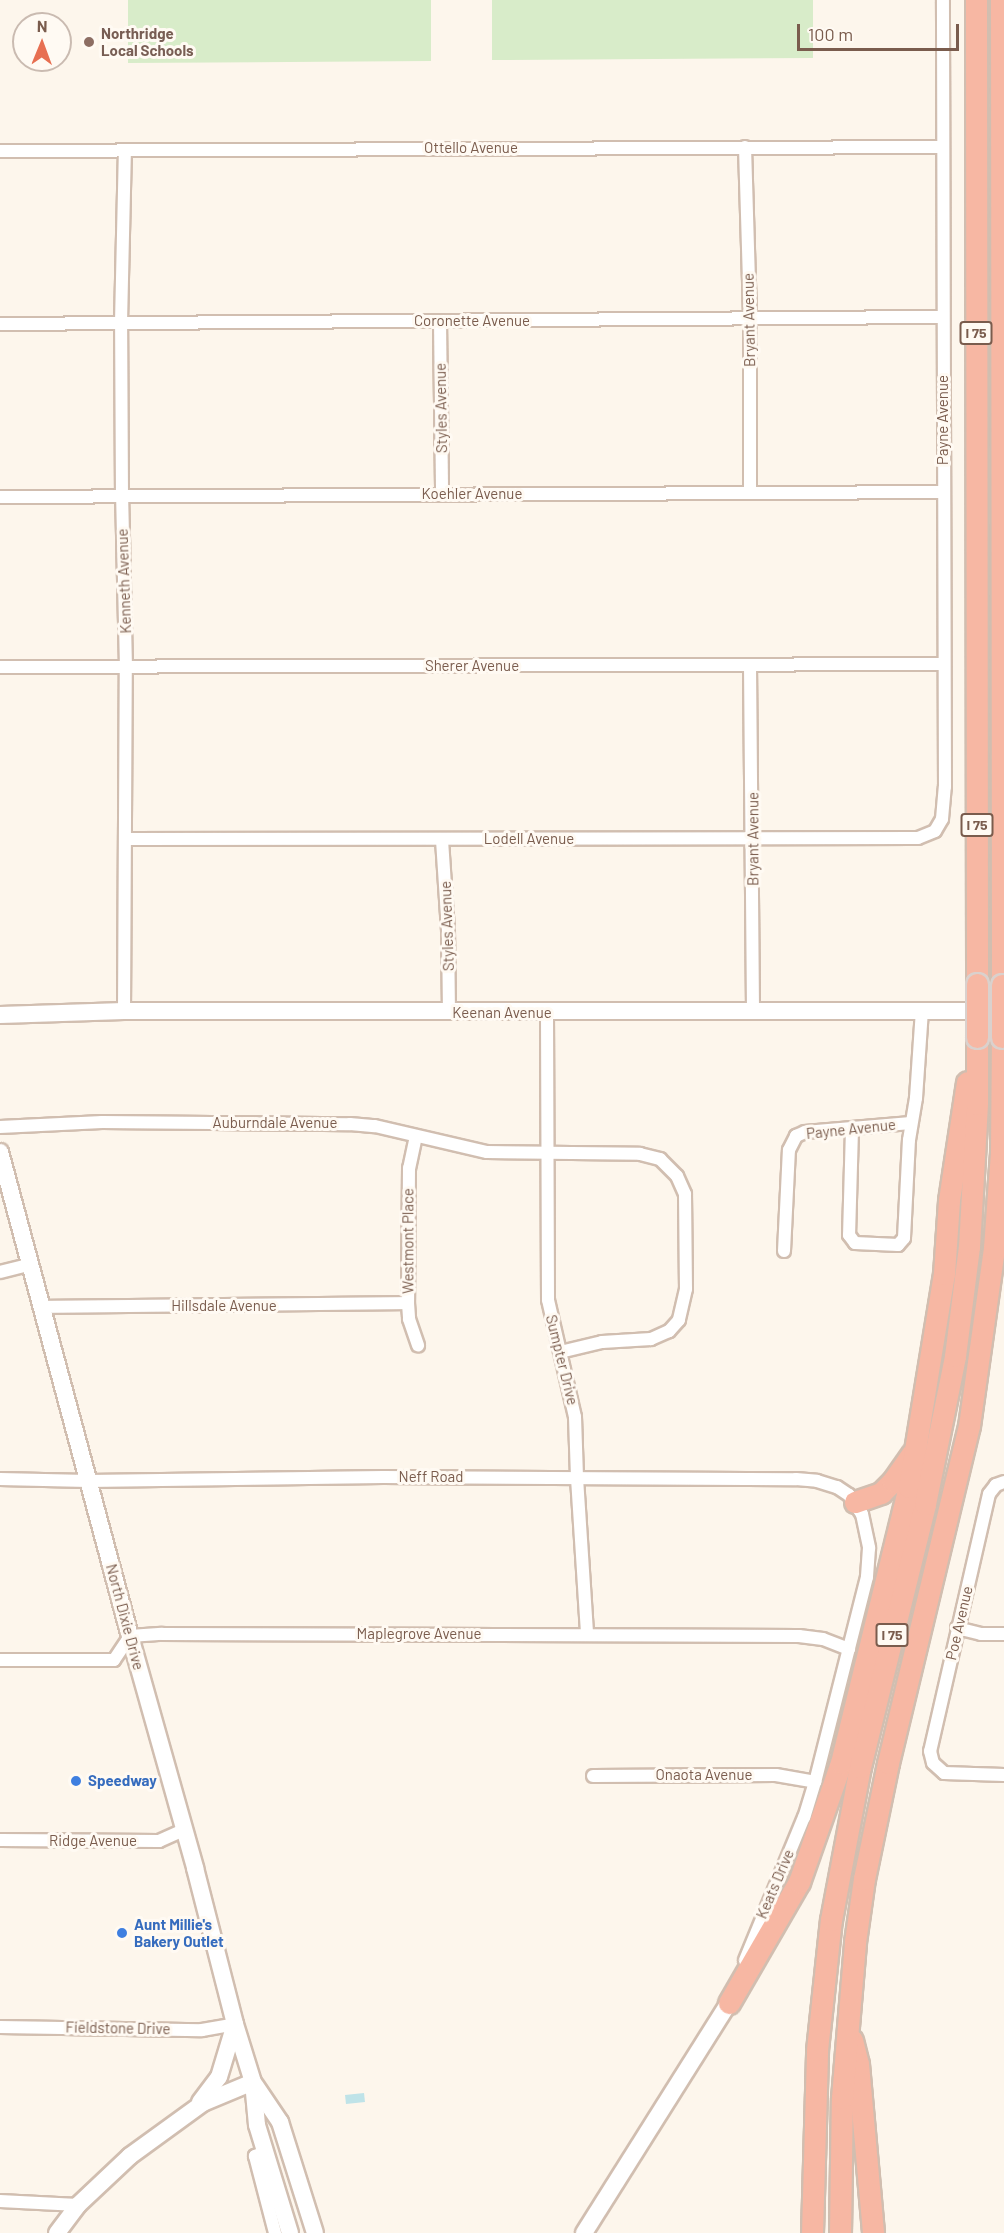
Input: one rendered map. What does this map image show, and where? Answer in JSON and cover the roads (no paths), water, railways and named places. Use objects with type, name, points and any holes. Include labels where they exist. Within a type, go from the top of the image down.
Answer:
[{"type":"highway","name":"I 75","points":[[812,2233],[816,2050],[831,1920],[860,1767],[926,1504],[955,1356],[970,1236],[977,1104],[976,0]]},
{"type":"highway","name":"I 75","points":[[840,2233],[839,2157],[847,2017],[863,1890],[881,1796],[969,1426],[995,1238],[1001,1152],[1002,1037],[1001,0]]},
{"type":"highway","points":[[729,2003],[799,1882],[842,1762],[916,1448],[944,1275],[949,1200],[964,1095],[977,1037]]},
{"type":"highway","points":[[855,1502],[881,1493],[893,1481],[916,1448]]},
{"type":"highway","points":[[847,2017],[858,2064],[873,2233]]},
{"type":"main road","name":"Keenan Avenue","points":[[0,1015],[124,1011],[548,1013],[1004,1011]]},
{"type":"main road","name":"North Dixie Drive","points":[[0,1152],[235,2024],[253,2082],[257,2125],[290,2233]]},
{"type":"main road","name":"Keats Drive","points":[[584,2233],[729,2003]]},
{"type":"main road","points":[[191,2112],[219,2077],[235,2024]]},
{"type":"main road","name":"North Dixie Drive","points":[[253,2082],[280,2122],[315,2233]]},
{"type":"main road","points":[[61,2231],[78,2205],[130,2156],[191,2112],[222,2093],[253,2082]]},
{"type":"main road","points":[[266,2152],[277,2149],[286,2158],[297,2179]]},
{"type":"street","name":"Payne Avenue","points":[[930,834],[942,819],[944,798],[943,0]]},
{"type":"street","name":"Bryant Avenue","points":[[745,147],[750,319],[750,492]]},
{"type":"street","name":"Ottello Avenue","points":[[0,151],[943,147]]},
{"type":"street","name":"Kenneth Avenue","points":[[124,1011],[126,668],[121,323],[125,152]]},
{"type":"street","name":"Coronette Avenue","points":[[0,324],[943,317]]},
{"type":"street","name":"Styles Avenue","points":[[440,322],[442,494]]},
{"type":"street","name":"Koehler Avenue","points":[[0,497],[944,492]]},
{"type":"street","name":"Sherer Avenue","points":[[0,667],[944,664]]},
{"type":"street","name":"Bryant Avenue","points":[[750,665],[753,1012]]},
{"type":"street","name":"Lodell Avenue","points":[[126,839],[918,838],[930,834]]},
{"type":"street","name":"Styles Avenue","points":[[442,840],[448,919],[449,1012]]},
{"type":"street","name":"Payne Avenue","points":[[784,1251],[786,1189],[792,1141],[805,1132],[911,1123],[916,1098],[922,1011]]},
{"type":"street","name":"Sumpter Drive","points":[[548,1013],[548,1300],[574,1409],[587,1634]]},
{"type":"street","name":"Auburndale Avenue","points":[[0,1127],[102,1122],[350,1124],[375,1126],[487,1152],[640,1154],[654,1157],[669,1166],[677,1176],[685,1194],[686,1298],[679,1320],[672,1328],[651,1339],[602,1342],[560,1352]]},
{"type":"street","points":[[852,1129],[849,1235],[855,1243],[893,1246],[902,1243],[904,1238],[911,1123]]},
{"type":"street","name":"Westmont Place","points":[[416,1136],[409,1168],[408,1303],[409,1319],[418,1345]]},
{"type":"street","points":[[0,1272],[29,1265]]},
{"type":"street","name":"Hillsdale Avenue","points":[[40,1307],[408,1303]]},
{"type":"street","name":"Neff Road","points":[[0,1479],[88,1481],[383,1477],[817,1481],[837,1487],[855,1502]]},
{"type":"street","name":"Poe Avenue","points":[[1000,1484],[989,1494],[930,1751],[933,1763],[944,1773],[1004,1775]]},
{"type":"street","name":"Keats Drive","points":[[729,2003],[776,1880],[804,1817],[849,1649],[869,1564],[867,1530],[855,1502]]},
{"type":"street","points":[[957,1628],[981,1634],[1004,1634]]},
{"type":"street","name":"Maplegrove Avenue","points":[[130,1636],[587,1634],[799,1636],[830,1641],[849,1649]]},
{"type":"street","points":[[0,1660],[114,1660],[130,1636]]},
{"type":"street","name":"Onaota Avenue","points":[[593,1776],[755,1774],[798,1777],[815,1782]]},
{"type":"street","name":"Ridge Avenue","points":[[0,1840],[159,1841],[184,1830]]},
{"type":"street","name":"Fieldstone Drive","points":[[0,2027],[202,2030],[235,2024]]},
{"type":"street","points":[[266,2152],[255,2156],[260,2185],[275,2233]]},
{"type":"street","points":[[0,2201],[78,2205]]},
{"type":"water","points":[[364,2093],[365,2102],[346,2104],[345,2095]]},
{"type":"place","name":"Northridge Local Schools","points":[[89,42]]},
{"type":"place","name":"Speedway","points":[[76,1781]]},
{"type":"place","name":"Aunt Millie's Bakery Outlet","points":[[122,1933]]}]
